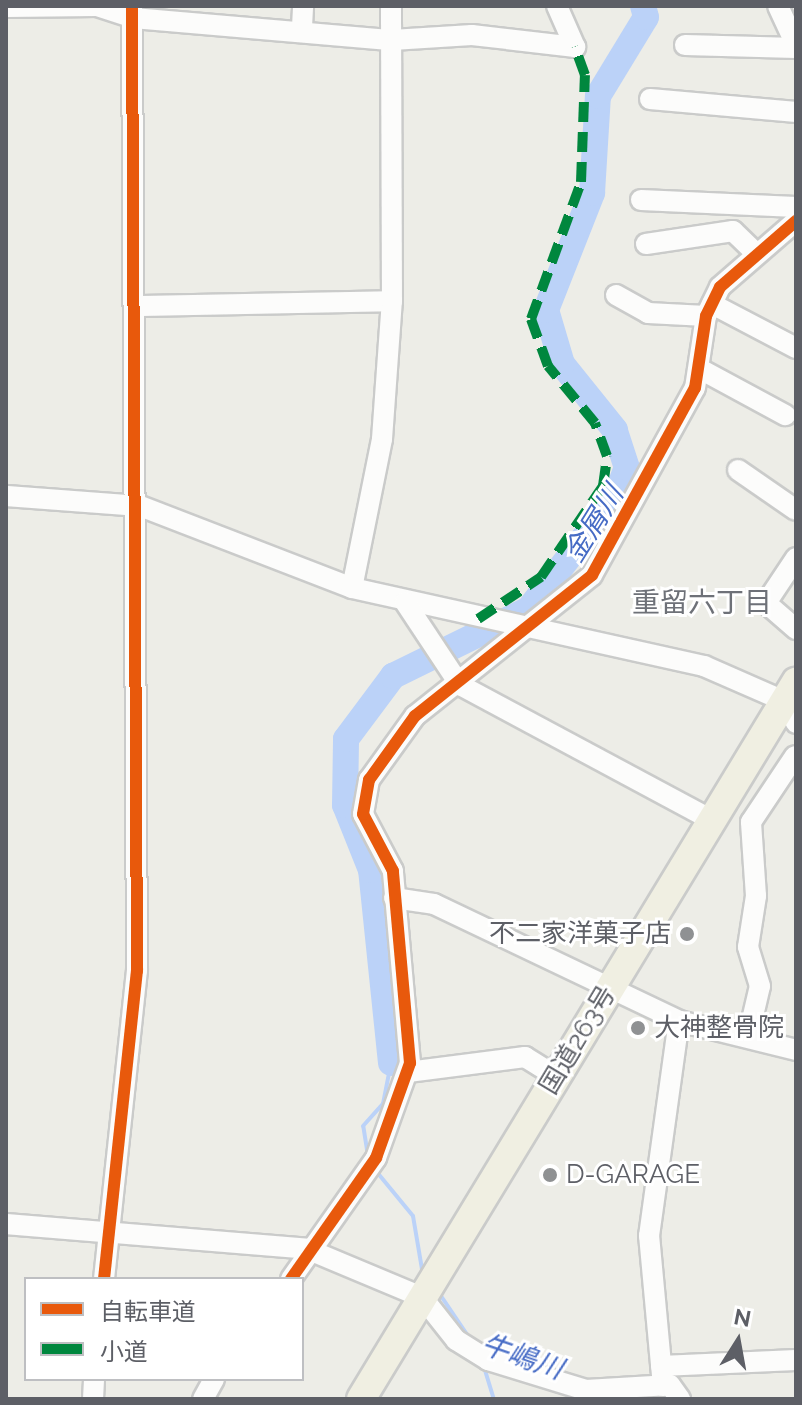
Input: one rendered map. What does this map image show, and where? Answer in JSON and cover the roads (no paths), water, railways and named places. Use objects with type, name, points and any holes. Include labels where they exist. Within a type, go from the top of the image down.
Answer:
[{"type":"highway","name":"国道263号","points":[[361,1399],[712,820],[792,702]]},
{"type":"street","points":[[6,7],[97,6],[302,27],[392,40],[472,35],[575,47],[557,6]]},
{"type":"street","points":[[302,27],[303,6]]},
{"type":"street","points":[[352,588],[382,439],[392,301],[391,6]]},
{"type":"street","points":[[685,45],[796,46],[778,6]]},
{"type":"street","points":[[104,1277],[137,971],[140,506],[133,12]]},
{"type":"street","points":[[650,99],[796,112]]},
{"type":"street","points":[[641,200],[796,207]]},
{"type":"street","points":[[292,1277],[307,1249],[376,1158],[408,1072],[393,871],[363,814],[369,780],[415,716],[460,685],[592,575],[700,369],[709,310],[734,268],[796,221]]},
{"type":"street","points":[[646,244],[733,231],[756,253]]},
{"type":"street","points":[[616,295],[648,313],[709,310],[796,348]]},
{"type":"street","points":[[138,306],[392,301]]},
{"type":"street","points":[[700,369],[785,415]]},
{"type":"street","points":[[738,470],[796,510]]},
{"type":"street","points":[[6,496],[140,506],[352,588],[489,621],[704,666],[792,702]]},
{"type":"street","points":[[796,558],[766,603],[796,629]]},
{"type":"street","points":[[405,602],[433,650],[460,685],[712,820]]},
{"type":"street","points":[[748,1037],[760,986],[748,947],[756,896],[751,822],[795,756],[796,734]]},
{"type":"street","points":[[394,898],[434,904],[679,1021],[796,1050]]},
{"type":"street","points":[[679,1021],[649,1236],[662,1376],[680,1399]]},
{"type":"street","points":[[408,1072],[525,1057],[555,1076]]},
{"type":"street","points":[[6,1224],[307,1249],[428,1287],[456,1340],[488,1360],[586,1390],[662,1376],[796,1360]]},
{"type":"street","points":[[203,1399],[213,1381]]},
{"type":"waterway","name":"金屑川","points":[[391,1063],[371,870],[345,805],[346,739],[393,676],[529,609],[616,496],[627,468],[615,430],[562,364],[546,310],[592,193],[598,96],[646,17],[643,6]]},
{"type":"waterway","name":"牛嶋川","points":[[368,1156],[363,1126],[383,1104],[391,1063]]},
{"type":"waterway","name":"牛嶋川","points":[[376,1171],[413,1216],[423,1275]]},
{"type":"waterway","name":"牛嶋川","points":[[439,1293],[470,1339]]},
{"type":"waterway","points":[[484,1367],[494,1399]]},
{"type":"waterway","name":"牛嶋川","points":[[699,1374],[790,1370]]},
{"type":"place","name":"不二家洋菓子店","points":[[687,934]]},
{"type":"place","name":"大神整骨院","points":[[638,1028]]},
{"type":"place","name":"D-GARAGE","points":[[550,1175]]},
{"type":"district","name":"重留六丁目","points":[[702,603]]}]
